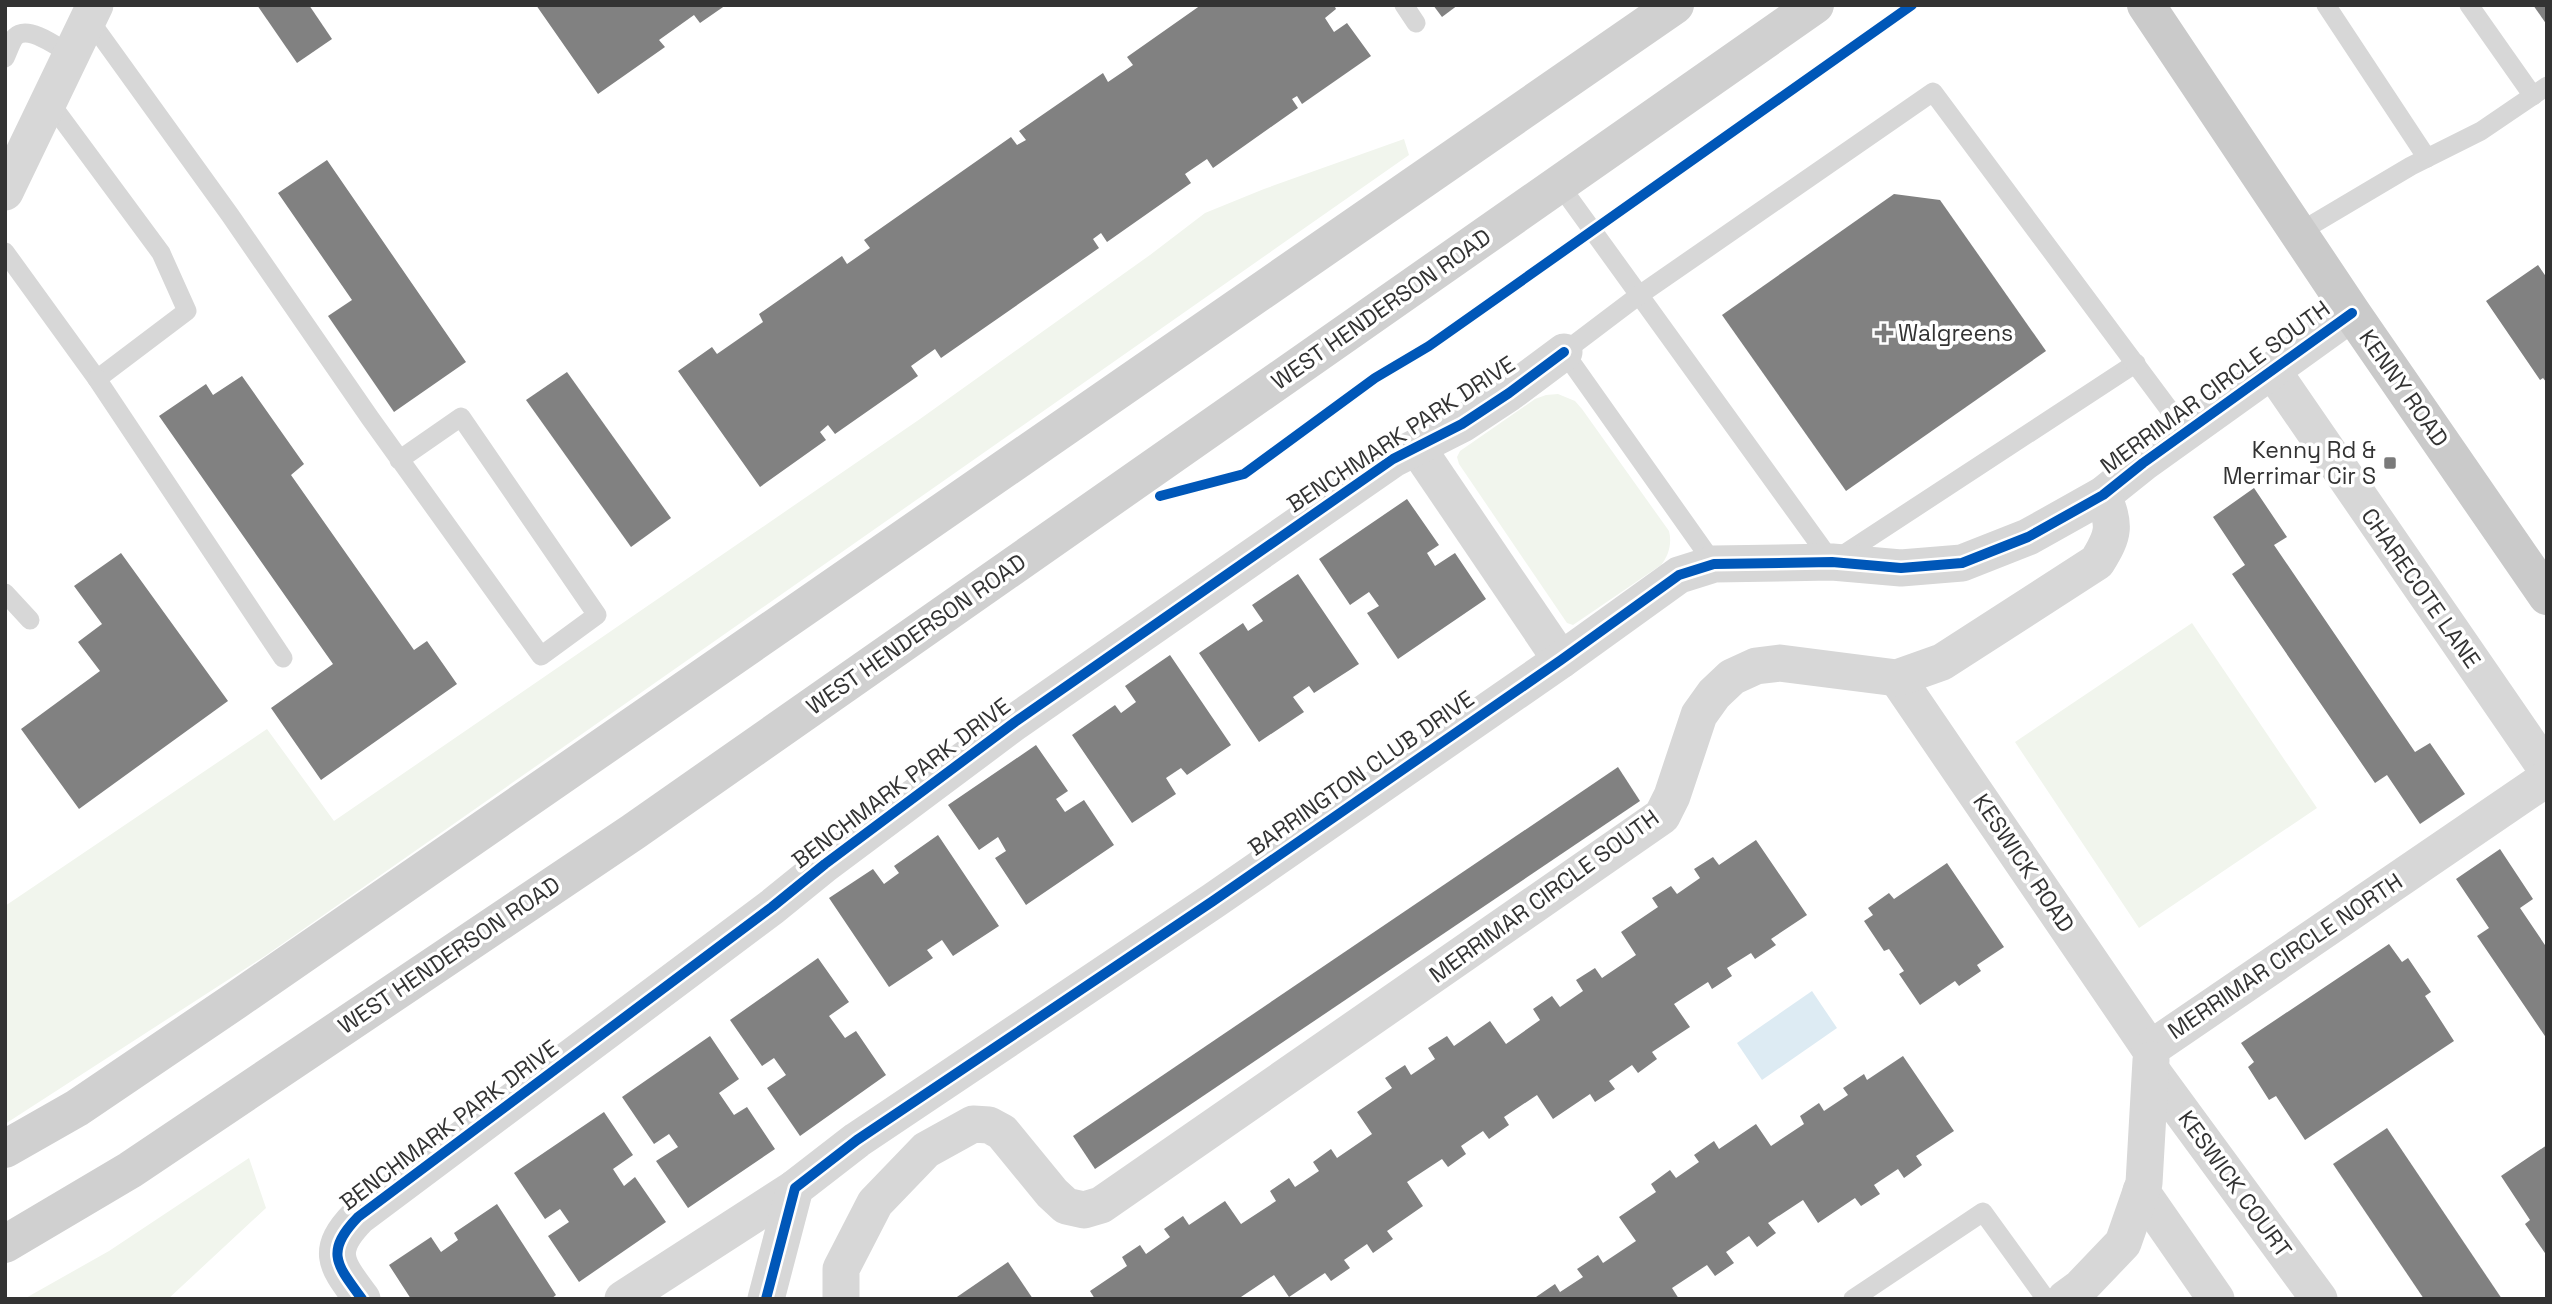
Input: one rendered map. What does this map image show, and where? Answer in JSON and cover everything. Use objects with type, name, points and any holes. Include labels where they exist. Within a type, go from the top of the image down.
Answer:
[{"type":"main road","points":[[5,1149],[77,1108],[235,1001],[1675,5]]},
{"type":"main road","name":"WEST HENDERSON ROAD","points":[[5,1244],[130,1170],[645,824],[1815,5]]},
{"type":"main road","name":"KENNY ROAD","points":[[2146,5],[2352,313],[2547,596]]},
{"type":"street","points":[[5,192],[92,12]]},
{"type":"street","name":"MERRIMAR CIRCLE SOUTH","points":[[841,1299],[841,1269],[874,1203],[926,1150],[973,1124],[989,1125],[1002,1132],[1066,1206],[1084,1210],[1101,1205],[1662,816],[1672,796],[1699,715],[1714,694],[1732,677],[1755,666],[1780,663],[1897,678],[1942,662],[2097,562],[2109,542],[2112,519],[2103,495],[2352,313]]},
{"type":"street","name":"BENCHMARK PARK DRIVE","points":[[352,1295],[337,1259],[338,1247],[346,1229],[358,1217],[761,916],[825,864],[1015,722],[1393,459],[1418,449],[1462,424],[1564,352]]},
{"type":"street","name":"CHARECOTE LANE","points":[[2272,370],[2547,770]]},
{"type":"street","points":[[1418,449],[1560,660]]},
{"type":"street","name":"BARRINGTON CLUB DRIVE","points":[[795,1188],[857,1140],[1213,901],[1679,575],[1714,564],[1832,562],[1901,568],[1962,563],[2028,537],[2103,495]]},
{"type":"street","name":"KESWICK ROAD","points":[[1897,678],[2150,1060]]},
{"type":"street","name":"MERRIMAR CIRCLE NORTH","points":[[2150,1060],[2547,778]]},
{"type":"street","points":[[2065,1299],[2080,1288],[2123,1243],[2144,1184],[2150,1060]]},
{"type":"street","name":"KESWICK COURT","points":[[2150,1060],[2319,1299]]},
{"type":"street","points":[[623,1299],[795,1188]]},
{"type":"street","points":[[766,1299],[795,1188]]},
{"type":"street","points":[[2141,1191],[2216,1299]]},
{"type":"lane","points":[[1404,5],[1416,23]]},
{"type":"lane","points":[[2326,5],[2427,158]]},
{"type":"lane","points":[[2298,233],[2427,158],[2481,131],[2540,91],[2469,5]]},
{"type":"lane","points":[[92,12],[399,460],[541,656],[597,615],[461,417],[399,460]]},
{"type":"lane","points":[[5,58],[15,38],[23,33],[32,33],[71,55]]},
{"type":"lane","points":[[1714,564],[1564,352],[1638,296],[1933,92],[2186,432]]},
{"type":"lane","points":[[48,100],[161,253],[187,310],[97,379]]},
{"type":"lane","points":[[1559,184],[1832,562],[2136,363]]},
{"type":"lane","points":[[5,252],[97,379],[283,658]]},
{"type":"lane","points":[[5,593],[30,620]]},
{"type":"lane","points":[[1853,1299],[1983,1212],[2046,1299]]},
{"type":"shaded area","points":[[1404,139],[1409,155],[265,956],[5,1124],[5,906],[267,729],[334,821],[920,419],[1205,213]]},
{"type":"shaded area","points":[[1558,394],[1575,401],[1582,409],[1669,531],[1670,540],[1668,553],[1661,565],[1573,625],[1567,623],[1459,464],[1457,457],[1460,451],[1535,399]]},
{"type":"shaded area","points":[[2192,623],[2317,808],[2139,928],[2015,742]]},
{"type":"shaded area","points":[[1812,991],[1837,1028],[1762,1080],[1737,1043]]},
{"type":"shaded area","points":[[249,1158],[266,1208],[168,1299],[24,1299],[109,1251]]},
{"type":"building","points":[[257,5],[309,5],[332,39],[297,63]]},
{"type":"building","points":[[536,5],[726,5],[700,23],[694,15],[659,40],[665,47],[598,94]]},
{"type":"building","points":[[1201,5],[1334,5],[1336,9],[1325,18],[1334,32],[1347,23],[1371,56],[1302,104],[1297,96],[1292,99],[1298,108],[1213,168],[1207,159],[1185,174],[1191,183],[1107,242],[1101,233],[1093,239],[1099,248],[941,358],[935,349],[911,366],[918,376],[835,434],[828,425],[820,432],[826,440],[760,487],[678,371],[712,347],[717,354],[763,322],[759,314],[842,256],[847,264],[870,248],[864,240],[1011,137],[1017,145],[1026,140],[1019,131],[1103,73],[1108,82],[1133,65],[1127,57]]},
{"type":"building","points":[[1433,5],[1458,5],[1442,17]]},
{"type":"building","points":[[2533,5],[2547,5],[2547,25]]},
{"type":"building","points":[[327,160],[466,362],[394,412],[328,316],[352,300],[278,193]]},
{"type":"building","name":"Walgreens","points":[[1894,194],[1940,200],[2046,351],[1846,491],[1722,315]]},
{"type":"building","points":[[2538,265],[2547,278],[2547,383],[2543,378],[2540,380],[2486,301]]},
{"type":"building","points":[[567,372],[671,518],[631,547],[526,400]]},
{"type":"building","points":[[242,376],[304,464],[291,475],[414,650],[427,641],[457,684],[321,780],[271,708],[333,664],[159,416],[206,384],[213,395]]},
{"type":"building","points":[[2254,488],[2287,537],[2274,545],[2415,752],[2430,743],[2465,794],[2420,824],[2387,775],[2375,783],[2232,574],[2245,565],[2213,517]]},
{"type":"building","points":[[1407,499],[1439,545],[1427,553],[1435,566],[1455,553],[1486,599],[1398,659],[1367,613],[1379,606],[1369,592],[1350,605],[1319,559]]},
{"type":"building","points":[[121,553],[228,701],[79,809],[21,729],[100,671],[78,642],[102,624],[74,586]]},
{"type":"building","points":[[1298,574],[1359,664],[1314,693],[1309,686],[1293,697],[1304,712],[1259,742],[1199,653],[1243,623],[1248,631],[1263,621],[1252,605]]},
{"type":"building","points":[[1170,655],[1231,745],[1187,775],[1181,768],[1166,778],[1176,794],[1132,823],[1072,735],[1115,705],[1121,713],[1136,702],[1125,686]]},
{"type":"building","points":[[1036,745],[1068,791],[1056,799],[1065,812],[1084,800],[1114,845],[1026,905],[995,858],[1006,851],[998,837],[979,850],[948,805]]},
{"type":"building","points":[[1618,767],[1640,801],[1095,1169],[1073,1136]]},
{"type":"building","points":[[938,835],[999,926],[953,956],[942,940],[927,950],[933,958],[889,987],[829,898],[873,869],[884,884],[899,873],[894,866]]},
{"type":"building","points":[[1756,840],[1807,915],[1771,939],[1776,945],[1755,959],[1751,953],[1727,968],[1732,976],[1712,989],[1708,982],[1674,1004],[1690,1027],[1652,1052],[1657,1059],[1638,1073],[1632,1065],[1609,1081],[1615,1089],[1595,1102],[1590,1094],[1553,1119],[1537,1095],[1504,1117],[1509,1125],[1489,1139],[1483,1131],[1461,1146],[1466,1154],[1448,1167],[1442,1159],[1407,1182],[1423,1206],[1387,1231],[1393,1239],[1373,1253],[1367,1244],[1344,1260],[1350,1268],[1331,1281],[1325,1273],[1289,1297],[1274,1275],[1238,1299],[1095,1299],[1090,1291],[1127,1266],[1122,1257],[1140,1245],[1146,1254],[1170,1237],[1164,1229],[1183,1216],[1189,1225],[1225,1201],[1241,1224],[1276,1201],[1270,1191],[1289,1178],[1295,1187],[1319,1171],[1313,1162],[1331,1149],[1337,1158],[1372,1134],[1357,1112],[1392,1088],[1385,1078],[1405,1065],[1411,1075],[1435,1059],[1428,1048],[1447,1036],[1454,1046],[1490,1021],[1506,1044],[1540,1020],[1533,1009],[1552,996],[1560,1007],[1583,991],[1576,980],[1595,968],[1602,978],[1636,955],[1621,932],[1658,907],[1652,898],[1671,886],[1677,894],[1700,878],[1694,869],[1713,857],[1719,865]]},
{"type":"building","points":[[2500,849],[2533,899],[2520,908],[2547,948],[2547,1039],[2477,936],[2489,928],[2456,879]]},
{"type":"building","points":[[1947,863],[2004,947],[1977,965],[1981,971],[1959,986],[1955,981],[1920,1005],[1899,974],[1904,971],[1889,949],[1884,951],[1864,921],[1873,915],[1868,908],[1889,893],[1894,899]]},
{"type":"building","points":[[2389,944],[2402,962],[2408,958],[2431,992],[2425,996],[2454,1041],[2305,1140],[2276,1096],[2269,1100],[2248,1067],[2254,1062],[2241,1043]]},
{"type":"building","points":[[818,958],[849,1002],[829,1016],[845,1038],[856,1031],[886,1075],[800,1136],[767,1088],[786,1075],[774,1058],[762,1066],[730,1020]]},
{"type":"building","points":[[710,1036],[739,1079],[719,1093],[734,1115],[747,1107],[775,1149],[688,1208],[656,1161],[678,1147],[669,1134],[654,1144],[622,1097]]},
{"type":"building","points":[[1903,1056],[1954,1131],[1916,1156],[1922,1165],[1904,1178],[1898,1169],[1874,1185],[1880,1194],[1861,1206],[1855,1198],[1818,1223],[1803,1200],[1768,1223],[1776,1233],[1757,1247],[1749,1236],[1726,1252],[1734,1263],[1715,1276],[1707,1265],[1672,1288],[1679,1299],[1536,1297],[1555,1284],[1560,1292],[1583,1277],[1577,1269],[1598,1255],[1603,1263],[1636,1241],[1619,1217],[1656,1192],[1651,1184],[1670,1170],[1676,1178],[1699,1162],[1694,1155],[1714,1141],[1719,1149],[1756,1124],[1771,1146],[1804,1124],[1800,1116],[1819,1103],[1824,1111],[1848,1095],[1843,1088],[1864,1074],[1867,1080]]},
{"type":"building","points":[[604,1112],[633,1155],[613,1169],[624,1186],[635,1177],[666,1222],[579,1282],[548,1236],[569,1222],[560,1209],[545,1219],[514,1173]]},
{"type":"building","points":[[2387,1128],[2502,1299],[2424,1299],[2333,1164]]},
{"type":"building","points":[[2547,1145],[2547,1256],[2525,1224],[2530,1220],[2501,1176]]},
{"type":"building","points":[[497,1204],[556,1295],[551,1299],[411,1299],[389,1265],[431,1237],[441,1252],[458,1240],[454,1233]]},
{"type":"building","points":[[1008,1262],[1033,1299],[954,1299]]},
{"type":"cycle path","points":[[1160,496],[1244,474],[1375,378],[1429,346],[1912,5]]},
{"type":"cycle path","points":[[766,1299],[795,1188],[857,1140],[1213,901],[1679,575],[1714,564],[1832,562],[1901,568],[1962,563],[2028,537],[2103,495],[2143,463],[2352,313]]},
{"type":"cycle path","points":[[362,1299],[346,1277],[338,1258],[341,1240],[358,1217],[1015,722],[1393,459],[1462,424],[1564,352]]},
{"type":"place","name":"Walgreens","points":[[1884,333]]},
{"type":"place","name":"Kenny Rd & Merrimar Cir S","points":[[2390,463]]}]
